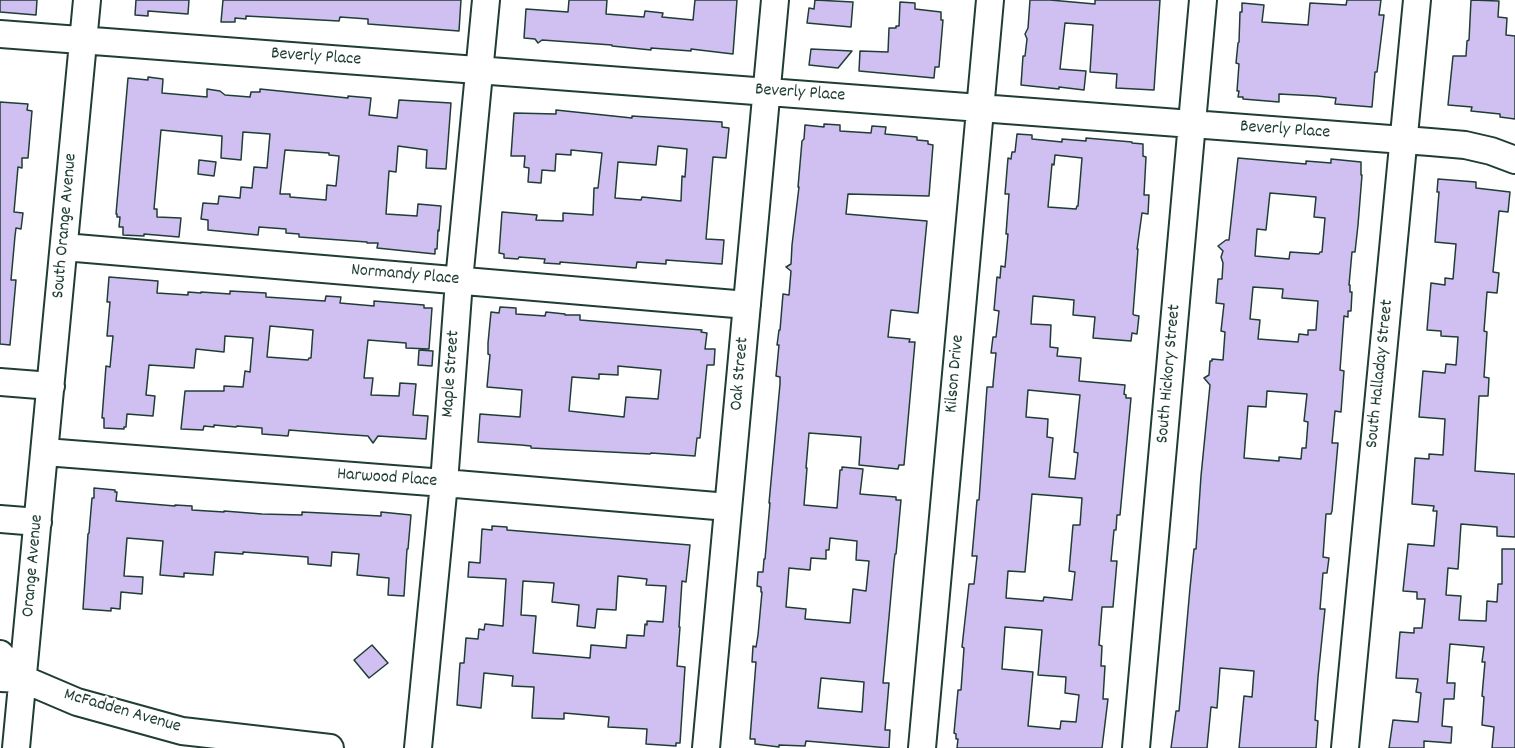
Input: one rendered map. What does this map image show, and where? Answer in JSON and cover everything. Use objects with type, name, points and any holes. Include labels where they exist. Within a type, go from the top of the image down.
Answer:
[{"type":"street","name":"South Orange Avenue","points":[[45,453],[87,0]]},
{"type":"street","name":"Maple Street","points":[[418,748],[444,483],[459,281],[486,0]]},
{"type":"street","name":"Oak Street","points":[[706,748],[775,0]]},
{"type":"street","name":"Kilson Drive","points":[[922,748],[990,0]]},
{"type":"street","name":"South Hickory Street","points":[[1136,748],[1203,0]]},
{"type":"street","name":"South Halladay Street","points":[[1345,748],[1417,0]]},
{"type":"street","name":"Beverly Place","points":[[0,34],[1465,145],[1515,160]]},
{"type":"street","name":"Normandy Place","points":[[64,247],[747,305]]},
{"type":"street","points":[[0,382],[51,386]]},
{"type":"street","name":"Harwood Place","points":[[45,453],[728,507]]},
{"type":"street","name":"Orange Avenue","points":[[11,678],[38,522],[45,453]]},
{"type":"street","points":[[0,519],[38,522]]},
{"type":"street","name":"McFadden Avenue","points":[[0,654],[11,678],[77,702],[182,731],[295,746],[330,748]]},
{"type":"street","points":[[11,678],[16,748]]},
{"type":"building","points":[[0,0],[37,0],[36,15],[0,12]]},
{"type":"building","points":[[136,0],[189,0],[188,14],[148,11],[148,16],[135,15]]},
{"type":"building","points":[[223,0],[461,0],[459,31],[368,24],[368,19],[340,17],[339,21],[246,16],[246,19],[235,18],[235,22],[221,22]]},
{"type":"building","points":[[569,0],[607,0],[606,14],[644,17],[645,11],[663,13],[662,17],[693,20],[695,0],[737,0],[733,54],[691,49],[691,51],[651,48],[651,50],[542,40],[538,43],[535,39],[524,38],[526,9],[568,12]]},
{"type":"building","points":[[815,0],[853,2],[851,27],[807,23],[809,8],[814,9]]},
{"type":"building","points":[[1030,0],[1095,4],[1095,0],[1160,0],[1154,90],[1116,88],[1117,74],[1090,72],[1093,25],[1065,23],[1060,69],[1086,71],[1084,90],[1021,85]]},
{"type":"building","points":[[1347,0],[1381,0],[1379,15],[1384,15],[1372,107],[1335,104],[1336,98],[1317,96],[1279,94],[1279,102],[1238,97],[1239,64],[1236,63],[1242,3],[1264,5],[1262,22],[1308,25],[1310,3],[1346,5]]},
{"type":"building","points":[[1471,0],[1499,1],[1498,17],[1507,18],[1506,35],[1515,36],[1515,119],[1500,117],[1500,114],[1471,111],[1472,107],[1448,105],[1453,56],[1466,56]]},
{"type":"building","points":[[900,2],[915,3],[915,9],[941,12],[941,20],[943,20],[939,67],[935,67],[934,78],[859,71],[860,51],[888,52],[889,28],[899,26]]},
{"type":"building","points":[[811,49],[852,51],[838,68],[809,65]]},
{"type":"building","points":[[148,77],[163,79],[162,93],[207,97],[207,89],[220,91],[225,95],[250,97],[251,92],[260,92],[260,89],[348,98],[348,96],[371,98],[369,115],[397,118],[399,100],[451,103],[446,169],[426,168],[427,150],[398,146],[396,172],[389,171],[386,214],[417,216],[418,204],[441,206],[435,254],[377,248],[378,243],[299,237],[299,234],[286,233],[286,229],[259,227],[258,235],[208,230],[208,220],[201,219],[203,203],[218,204],[219,196],[240,198],[241,187],[252,188],[254,167],[267,168],[270,134],[243,132],[241,160],[221,158],[222,136],[161,130],[154,209],[157,209],[157,217],[181,218],[179,237],[123,235],[123,227],[119,227],[120,217],[116,214],[128,78],[148,80]],"holes":[[[285,150],[329,153],[329,155],[339,156],[336,186],[327,185],[326,200],[280,194]]]},
{"type":"building","points":[[0,102],[28,104],[27,110],[32,111],[28,158],[22,158],[22,168],[18,167],[14,212],[23,213],[21,229],[16,228],[15,236],[11,280],[16,280],[10,345],[0,344]]},
{"type":"building","points":[[556,110],[632,118],[632,116],[722,122],[722,127],[729,128],[726,158],[713,157],[706,239],[724,240],[722,264],[666,260],[666,264],[637,262],[636,268],[560,262],[560,264],[544,263],[545,259],[519,257],[518,259],[504,258],[504,254],[499,253],[502,212],[537,215],[536,220],[563,221],[563,213],[593,215],[594,188],[598,188],[602,153],[571,150],[571,155],[556,154],[555,171],[542,170],[541,183],[528,182],[529,168],[524,167],[525,156],[511,156],[514,113],[556,114]],"holes":[[[658,146],[687,149],[685,177],[682,176],[681,201],[642,197],[641,200],[615,198],[618,162],[656,165]]]},
{"type":"building","points":[[824,124],[840,125],[840,131],[871,133],[872,126],[886,127],[885,134],[917,137],[917,140],[928,141],[928,144],[933,145],[929,196],[848,194],[846,214],[927,221],[918,313],[891,310],[888,337],[910,339],[909,342],[915,342],[904,465],[899,465],[898,469],[859,465],[861,437],[809,433],[806,468],[804,505],[837,508],[842,467],[863,469],[860,494],[896,497],[896,500],[901,500],[883,683],[889,683],[885,730],[890,730],[889,748],[806,741],[805,746],[779,745],[779,747],[755,744],[755,739],[750,739],[756,662],[752,662],[753,646],[756,647],[762,592],[761,587],[757,586],[758,572],[763,572],[765,559],[780,384],[780,377],[776,376],[779,345],[777,345],[783,294],[789,295],[791,271],[786,267],[791,264],[805,125],[824,127]],"holes":[[[830,538],[857,541],[856,560],[869,561],[866,591],[853,589],[850,623],[805,619],[806,609],[786,607],[789,568],[810,570],[811,558],[826,559]],[[821,678],[864,682],[862,712],[818,708]]]},
{"type":"building","points":[[1017,134],[1032,135],[1032,139],[1062,142],[1062,139],[1086,141],[1086,138],[1132,142],[1143,144],[1143,156],[1146,157],[1144,195],[1149,195],[1148,214],[1142,213],[1133,314],[1139,316],[1137,334],[1132,333],[1131,341],[1093,338],[1095,317],[1073,315],[1074,300],[1033,296],[1031,324],[1051,325],[1050,347],[1058,348],[1057,356],[1081,358],[1079,381],[1125,385],[1124,394],[1126,398],[1131,398],[1120,515],[1117,515],[1116,530],[1114,530],[1111,561],[1117,561],[1113,607],[1102,607],[1099,645],[1102,646],[1101,666],[1105,666],[1103,699],[1108,699],[1102,748],[957,748],[958,739],[954,733],[958,690],[961,690],[964,648],[962,647],[969,584],[974,584],[977,556],[972,556],[977,500],[979,500],[987,387],[993,387],[996,353],[991,353],[993,337],[996,337],[999,311],[994,310],[997,277],[1000,278],[1001,266],[1005,267],[1008,234],[1006,234],[1009,194],[1005,194],[1008,158],[1011,159],[1012,152],[1015,152]],"holes":[[[1055,155],[1082,158],[1076,209],[1048,207],[1052,164],[1054,165]],[[1028,390],[1080,395],[1074,452],[1078,453],[1075,479],[1049,477],[1053,438],[1047,437],[1048,419],[1026,417]],[[1032,494],[1082,498],[1080,525],[1073,525],[1069,571],[1075,572],[1072,600],[1044,597],[1043,601],[1006,598],[1008,571],[1025,572]],[[1005,627],[1042,630],[1038,675],[1066,677],[1065,693],[1079,695],[1076,722],[1061,721],[1060,729],[1028,726],[1033,672],[1002,669]]]},
{"type":"building","points":[[1238,158],[1306,164],[1306,161],[1331,163],[1331,159],[1361,162],[1358,225],[1355,252],[1352,252],[1349,285],[1350,292],[1352,292],[1351,311],[1348,311],[1348,317],[1344,316],[1340,370],[1344,371],[1341,412],[1335,411],[1332,443],[1338,443],[1332,511],[1331,514],[1326,514],[1323,557],[1329,558],[1327,573],[1323,573],[1320,609],[1325,609],[1315,720],[1318,721],[1316,748],[1239,748],[1244,696],[1252,697],[1254,671],[1220,668],[1217,708],[1211,707],[1207,748],[1171,748],[1176,711],[1179,711],[1194,549],[1196,549],[1210,385],[1204,378],[1209,375],[1212,359],[1223,360],[1225,332],[1221,331],[1224,304],[1216,303],[1218,279],[1222,279],[1223,251],[1218,246],[1229,240]],"holes":[[[1270,193],[1316,197],[1314,217],[1325,218],[1322,252],[1319,254],[1290,252],[1289,259],[1255,256],[1257,229],[1266,230]],[[1253,287],[1283,289],[1282,298],[1318,301],[1316,330],[1308,330],[1308,335],[1299,334],[1298,342],[1258,339],[1260,320],[1250,319]],[[1267,391],[1307,394],[1304,421],[1308,422],[1306,448],[1302,448],[1301,459],[1279,457],[1279,461],[1244,458],[1248,406],[1266,407]]]},
{"type":"building","points":[[199,160],[216,162],[214,176],[198,174]]},
{"type":"building","points":[[1438,179],[1476,182],[1476,188],[1510,192],[1508,212],[1499,211],[1493,272],[1499,273],[1497,293],[1487,292],[1484,377],[1489,378],[1488,396],[1479,396],[1475,471],[1515,474],[1515,537],[1497,536],[1497,527],[1461,524],[1458,569],[1448,568],[1446,595],[1461,596],[1459,620],[1486,621],[1487,601],[1497,602],[1498,584],[1502,584],[1502,549],[1515,549],[1515,748],[1492,748],[1494,727],[1482,725],[1484,647],[1450,644],[1447,683],[1455,683],[1454,699],[1444,699],[1442,726],[1452,727],[1451,743],[1424,741],[1424,748],[1389,748],[1393,720],[1418,722],[1421,693],[1416,692],[1418,679],[1396,678],[1400,632],[1414,633],[1414,628],[1422,628],[1425,599],[1417,599],[1417,592],[1403,591],[1408,544],[1434,546],[1437,511],[1433,511],[1434,506],[1412,504],[1415,458],[1429,459],[1429,454],[1443,455],[1445,419],[1419,417],[1423,371],[1445,373],[1446,364],[1456,365],[1458,337],[1441,336],[1441,331],[1427,330],[1431,283],[1445,285],[1445,278],[1453,279],[1456,244],[1435,242]]},
{"type":"building","points":[[109,277],[158,281],[157,293],[230,294],[230,291],[266,293],[266,297],[325,301],[326,296],[341,297],[340,303],[374,306],[374,301],[424,305],[424,308],[432,308],[429,349],[406,348],[406,343],[368,340],[364,378],[373,378],[371,395],[399,396],[400,383],[416,384],[413,415],[428,416],[426,439],[378,436],[373,443],[368,436],[289,430],[288,436],[262,434],[262,428],[237,426],[214,425],[214,427],[204,426],[203,430],[181,429],[185,391],[224,391],[224,386],[243,387],[245,371],[250,372],[253,338],[225,336],[224,352],[196,349],[194,368],[149,365],[146,395],[155,396],[153,416],[127,414],[124,429],[104,428],[104,418],[102,418],[106,366],[110,367],[113,336],[107,336],[110,302],[107,302]],"holes":[[[270,326],[313,330],[311,358],[308,360],[267,357]]]},
{"type":"building","points":[[500,307],[516,308],[516,314],[545,316],[546,312],[580,315],[580,320],[702,330],[701,332],[707,333],[705,349],[715,349],[714,365],[707,365],[700,438],[697,438],[695,456],[531,448],[531,446],[478,442],[480,414],[520,417],[522,390],[487,387],[491,312],[499,313]],"holes":[[[618,366],[661,370],[658,399],[626,397],[624,417],[569,411],[572,377],[599,379],[599,374],[618,375]]]},
{"type":"building","points":[[419,350],[433,351],[432,366],[418,365]]},
{"type":"building","points":[[94,488],[115,490],[117,492],[116,501],[192,506],[192,510],[302,515],[302,512],[381,516],[381,512],[411,515],[404,596],[388,595],[389,578],[357,575],[359,554],[332,552],[331,566],[308,564],[308,557],[215,552],[213,575],[184,573],[184,577],[160,575],[163,541],[127,538],[124,576],[143,577],[142,594],[121,592],[120,609],[111,608],[111,611],[83,609],[88,534]]},
{"type":"building","points":[[492,526],[507,527],[507,530],[690,545],[686,582],[682,581],[677,666],[685,667],[680,743],[676,743],[676,746],[646,744],[647,729],[608,727],[609,717],[564,713],[564,719],[532,718],[534,687],[512,686],[513,676],[484,673],[481,708],[457,705],[460,663],[464,663],[466,638],[478,639],[479,629],[484,630],[485,624],[503,626],[506,579],[468,577],[469,562],[480,563],[482,529],[492,530]],"holes":[[[618,576],[647,579],[646,585],[666,586],[663,622],[647,621],[644,636],[627,635],[626,648],[591,645],[590,658],[533,653],[536,616],[521,615],[523,581],[554,583],[552,602],[579,605],[577,626],[595,628],[597,609],[616,610]]]},
{"type":"building","points":[[372,645],[388,663],[369,678],[354,660]]}]
